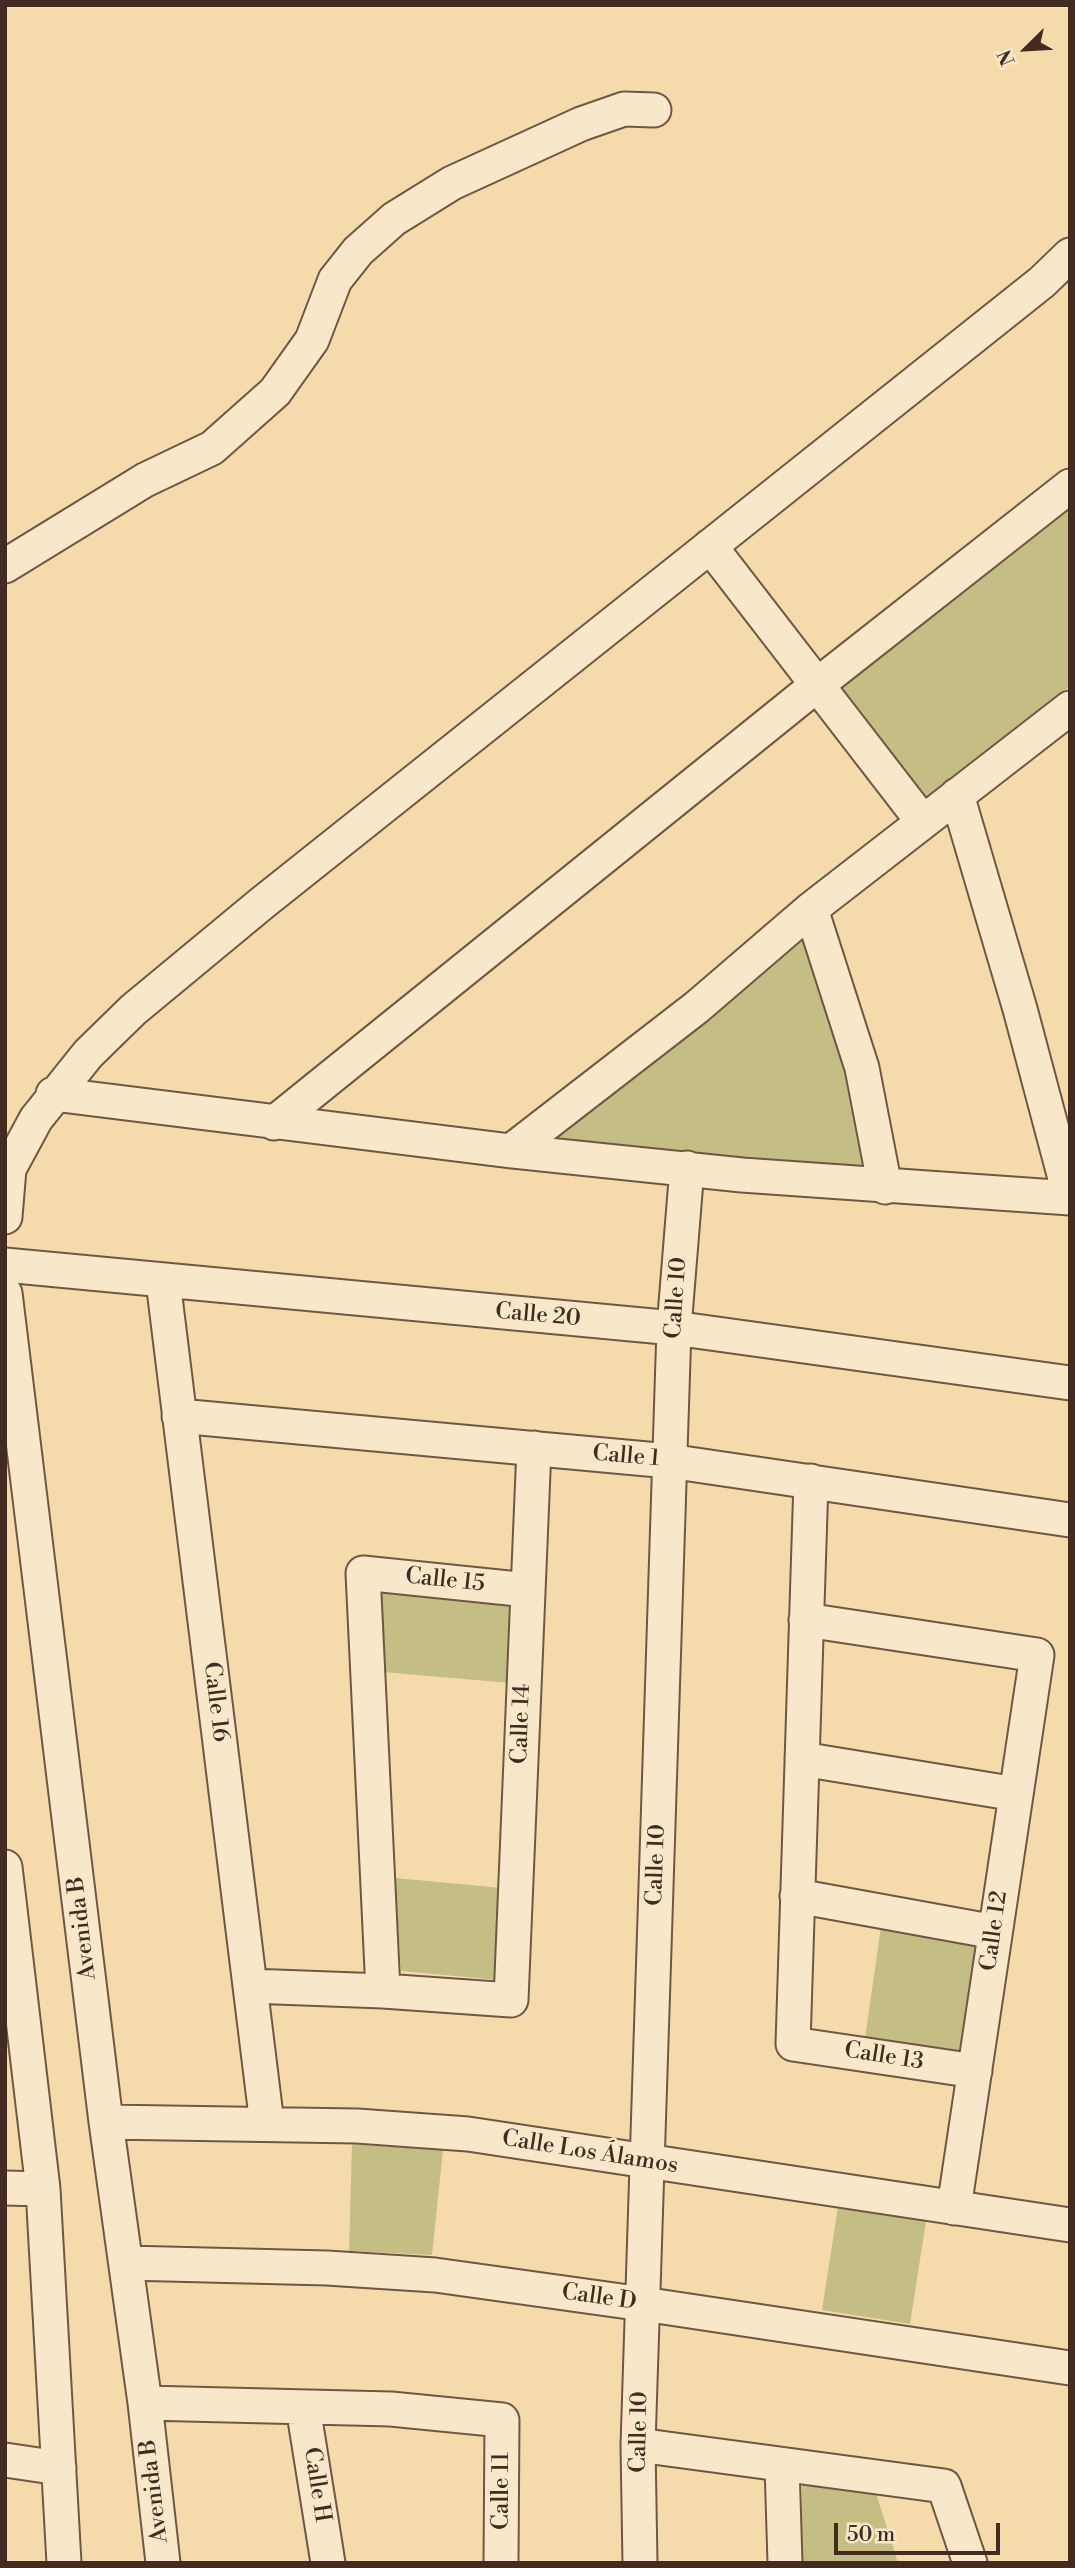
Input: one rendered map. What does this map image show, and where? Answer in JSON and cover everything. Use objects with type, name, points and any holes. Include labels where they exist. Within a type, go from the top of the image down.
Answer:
[{"type":"street","points":[[5,566],[145,480],[212,448],[275,392],[312,340],[335,280],[358,251],[394,219],[452,183],[496,161],[607,113],[624,108],[654,110]]},
{"type":"street","points":[[5,1217],[7,1170],[36,1119],[53,1094],[88,1054],[154,993],[272,895],[1042,282],[1070,254]]},
{"type":"street","points":[[274,1123],[817,685],[1070,486]]},
{"type":"street","points":[[710,546],[923,822]]},
{"type":"street","points":[[511,1151],[697,1007],[811,909],[1070,708]]},
{"type":"street","points":[[53,1094],[511,1151],[885,1187],[1070,1197],[1020,1009],[957,795]]},
{"type":"street","points":[[811,909],[862,1068],[885,1187]]},
{"type":"street","name":"Calle 10","points":[[639,2563],[638,2445],[669,1461],[674,1328],[687,1168]]},
{"type":"street","name":"Calle 20","points":[[5,1265],[674,1328],[1070,1383]]},
{"type":"street","name":"Calle 16","points":[[163,1280],[267,2124]]},
{"type":"street","name":"Avenida B","points":[[5,1293],[106,2122],[145,2403],[163,2563]]},
{"type":"street","name":"Calle 1","points":[[179,1416],[669,1461],[1070,1520]]},
{"type":"street","name":"Calle 14","points":[[383,1991],[511,2000],[534,1448]]},
{"type":"street","points":[[811,1481],[797,1896],[995,1932]]},
{"type":"street","name":"Calle 15","points":[[383,1991],[363,1573],[528,1590]]},
{"type":"street","name":"Calle 12","points":[[806,1620],[1037,1655],[954,2208]]},
{"type":"street","points":[[802,1759],[1016,1794]]},
{"type":"street","points":[[5,1867],[8,1928],[43,2189],[64,2563]]},
{"type":"street","name":"Calle 13","points":[[797,1896],[793,2044],[975,2071]]},
{"type":"street","points":[[250,1986],[383,1991]]},
{"type":"street","name":"Calle Los Álamos","points":[[106,2122],[357,2126],[468,2134],[1070,2225]]},
{"type":"street","points":[[5,2188],[43,2189]]},
{"type":"street","name":"Calle D","points":[[126,2263],[327,2268],[435,2275],[1070,2368]]},
{"type":"street","points":[[145,2403],[303,2407]]},
{"type":"street","name":"Calle 11","points":[[303,2407],[391,2409],[502,2420],[501,2563]]},
{"type":"street","name":"Calle H","points":[[303,2407],[328,2563]]},
{"type":"street","points":[[638,2445],[944,2486],[970,2563]]},
{"type":"street","points":[[5,2460],[59,2468]]},
{"type":"street","points":[[782,2465],[785,2563]]},
{"type":"shaded area","points":[[1070,504],[1070,686],[926,802],[840,688]]},
{"type":"shaded area","points":[[795,937],[809,938],[873,1157],[854,1172],[554,1141]]},
{"type":"shaded area","points":[[381,1589],[512,1601],[510,1683],[383,1672]]},
{"type":"shaded area","points":[[395,1878],[502,1888],[499,1980],[401,1971]]},
{"type":"shaded area","points":[[881,1927],[977,1945],[964,2052],[865,2038]]},
{"type":"shaded area","points":[[352,2144],[443,2150],[432,2255],[349,2251]]},
{"type":"shaded area","points":[[838,2207],[926,2221],[910,2324],[822,2310]]},
{"type":"shaded area","points":[[802,2485],[876,2493],[898,2563],[801,2563]]}]
